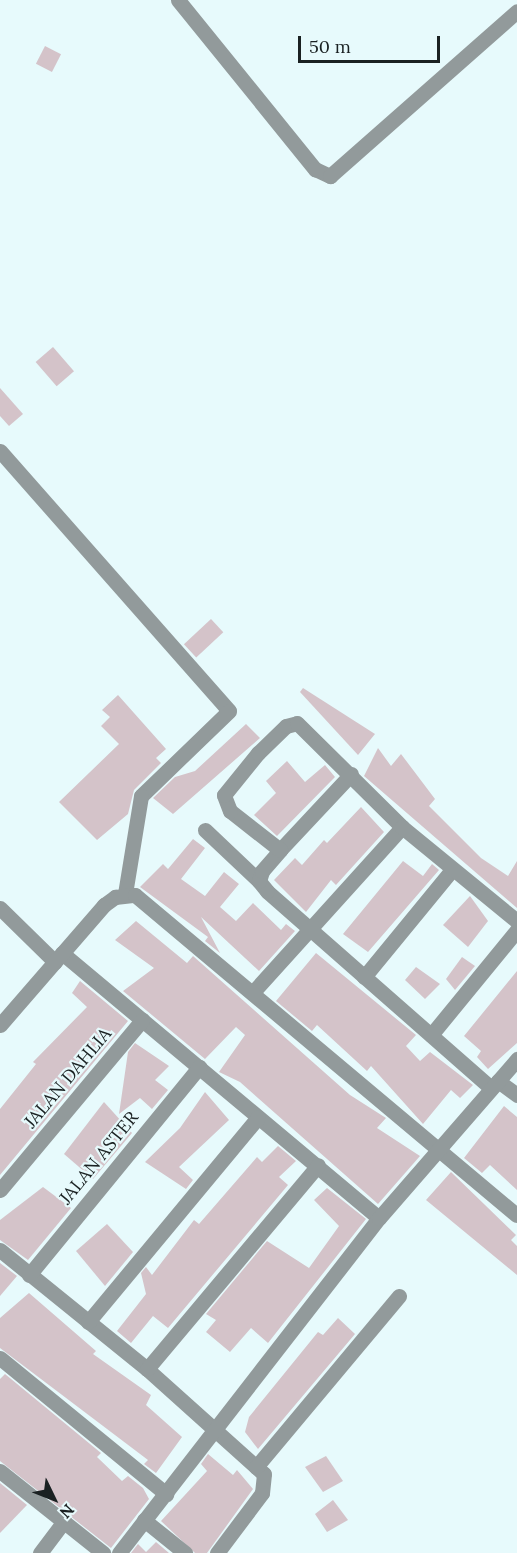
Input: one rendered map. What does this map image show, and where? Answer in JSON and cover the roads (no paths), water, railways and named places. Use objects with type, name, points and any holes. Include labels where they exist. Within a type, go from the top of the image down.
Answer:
[{"type":"street","points":[[178,0],[315,169],[330,176],[517,11]]},
{"type":"street","points":[[0,452],[228,711],[141,796],[125,894]]},
{"type":"street","points":[[280,850],[224,801],[258,753],[285,726],[297,723],[402,826],[452,870],[517,921]]},
{"type":"street","points":[[259,881],[280,850],[351,774]]},
{"type":"street","points":[[254,991],[308,928],[402,826]]},
{"type":"street","points":[[205,830],[308,928],[431,1035],[495,1084],[517,1095]]},
{"type":"street","points":[[364,976],[452,870]]},
{"type":"street","points":[[0,1025],[104,905],[125,894],[144,901],[254,991],[517,1215]]},
{"type":"street","points":[[0,908],[58,958],[142,1020],[199,1066],[379,1218]]},
{"type":"street","points":[[431,1035],[517,930]]},
{"type":"street","name":"JALAN DAHLIA","points":[[0,1190],[142,1020]]},
{"type":"street","points":[[119,1553],[379,1218],[517,1059]]},
{"type":"street","name":"JALAN ASTER","points":[[28,1275],[199,1066]]},
{"type":"street","points":[[88,1322],[258,1116]]},
{"type":"street","points":[[147,1369],[318,1165]]},
{"type":"street","points":[[0,1250],[28,1275],[147,1369],[264,1474],[265,1488],[217,1553]]},
{"type":"street","points":[[256,1467],[399,1296]]},
{"type":"street","points":[[0,1358],[166,1494]]},
{"type":"street","points":[[0,1470],[103,1553]]},
{"type":"street","points":[[144,1520],[185,1553]]},
{"type":"street","points":[[40,1553],[64,1521]]}]
